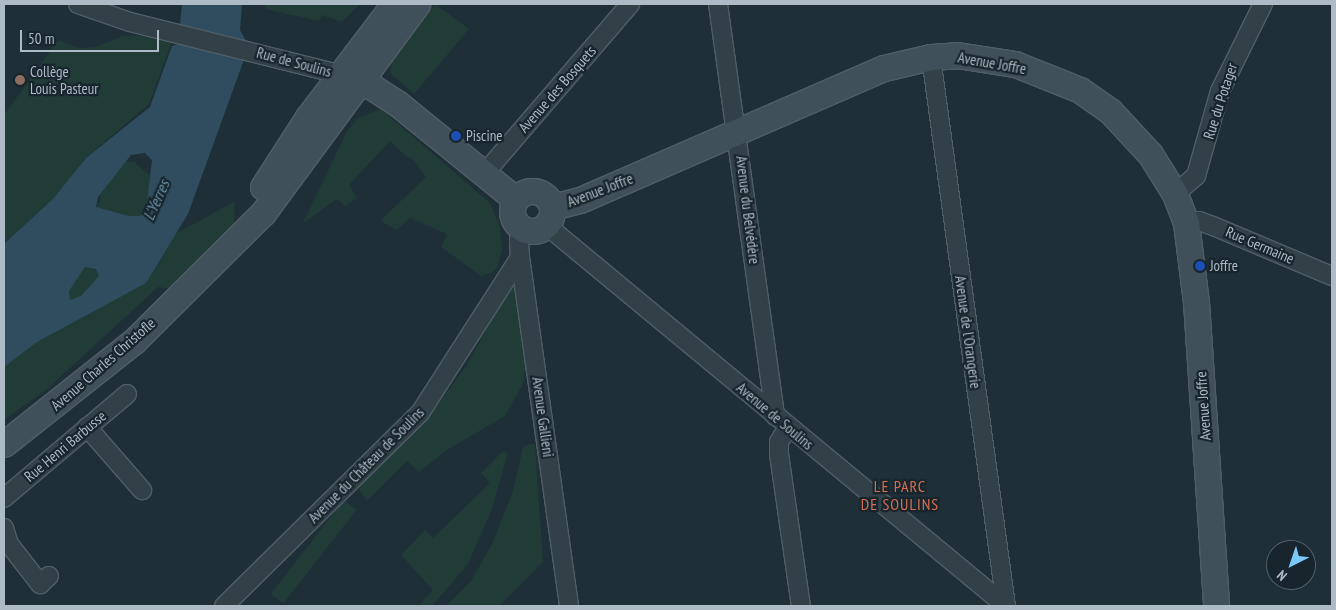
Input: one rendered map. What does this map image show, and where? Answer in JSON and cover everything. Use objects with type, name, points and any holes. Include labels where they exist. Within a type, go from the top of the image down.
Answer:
[{"type":"street","name":"Rue de Soulins","points":[[78,4],[177,34],[249,50],[348,78]]},
{"type":"street","points":[[348,78],[394,4]]},
{"type":"street","points":[[348,78],[417,4]]},
{"type":"street","name":"Avenue des Bosquets","points":[[484,174],[630,4]]},
{"type":"street","name":"Avenue du Belvédère","points":[[718,4],[738,132],[775,416]]},
{"type":"street","name":"Rue du Potager","points":[[1176,194],[1196,176],[1220,91],[1263,4]]},
{"type":"street","name":"Avenue Joffre","points":[[541,220],[580,200],[884,68],[931,57],[957,55],[1015,64],[1080,90],[1132,132],[1176,194],[1186,223],[1196,302],[1216,606]]},
{"type":"street","name":"Avenue de l'Orangerie","points":[[931,57],[1006,606]]},
{"type":"street","points":[[348,78],[397,103],[515,200]]},
{"type":"street","name":"Avenue Charles Christofle","points":[[4,444],[134,341],[216,255],[262,214],[348,78]]},
{"type":"street","points":[[532,191],[545,196],[541,220],[512,217],[515,200],[532,191]]},
{"type":"street","name":"Avenue de Soulins","points":[[541,220],[788,427],[1006,606]]},
{"type":"street","name":"Avenue Gallieni","points":[[541,220],[519,240],[520,257],[569,606]]},
{"type":"street","name":"Rue Germaine","points":[[1186,223],[1199,221],[1213,226],[1332,276]]},
{"type":"street","name":"Avenue du Château de Soulins","points":[[224,606],[420,413],[520,257]]},
{"type":"street","name":"Rue Henri Barbusse","points":[[4,498],[127,394]]},
{"type":"street","points":[[87,427],[142,490]]},
{"type":"street","points":[[788,427],[778,442],[801,606]]},
{"type":"street","points":[[4,528],[8,544],[40,584],[49,576]]},
{"type":"green space","points":[[266,4],[360,4],[342,22],[322,15],[319,21],[265,9]]},
{"type":"green space","points":[[435,4],[469,29],[414,94],[390,73],[392,60]]},
{"type":"green space","points":[[154,35],[172,42],[149,104],[82,161],[66,201],[4,286],[4,115],[58,40],[79,48],[95,47],[123,36]]},
{"type":"green space","points":[[381,109],[490,203],[500,227],[502,250],[497,268],[491,273],[481,276],[441,247],[447,234],[410,218],[396,230],[380,221],[426,177],[411,157],[408,158],[390,141],[349,185],[357,198],[345,206],[337,199],[303,223],[347,131],[358,118]]},
{"type":"green space","points":[[124,162],[134,162],[153,178],[154,224],[96,208],[101,199],[99,192]]},
{"type":"green space","points":[[235,201],[234,223],[200,258],[198,269],[172,289],[158,287],[46,390],[4,420],[4,366],[176,234]]},
{"type":"green space","points":[[86,264],[106,267],[91,297],[67,307],[66,283]]},
{"type":"green space","points":[[511,283],[515,283],[527,358],[523,384],[505,416],[447,450],[419,472],[407,461],[367,501],[358,487],[438,404],[467,365]]},
{"type":"green space","points":[[535,444],[543,562],[499,606],[446,606],[471,581],[492,544],[513,491],[523,447]]},
{"type":"green space","points":[[502,452],[508,453],[492,509],[468,564],[432,606],[418,606],[433,590],[401,555],[425,530],[433,538],[490,483],[481,473]]},
{"type":"green space","points":[[344,500],[357,510],[283,604],[271,594]]},
{"type":"water","name":"L'Yerres","points":[[182,4],[242,4],[240,30],[249,46],[188,214],[146,283],[37,342],[4,367],[4,244],[53,199],[86,158],[150,107],[172,46],[178,44]],"holes":[[[145,153],[152,160],[146,211],[140,216],[129,216],[96,207],[98,197],[131,155]],[[85,267],[96,269],[99,276],[81,296],[70,300],[69,291]]]},
{"type":"place","name":"Collège Louis Pasteur","points":[[20,80]]},
{"type":"place","name":"Piscine","points":[[456,136]]},
{"type":"place","name":"Joffre","points":[[1200,266]]},
{"type":"district","name":"LE PARC DE SOULINS","points":[[900,495]]}]
